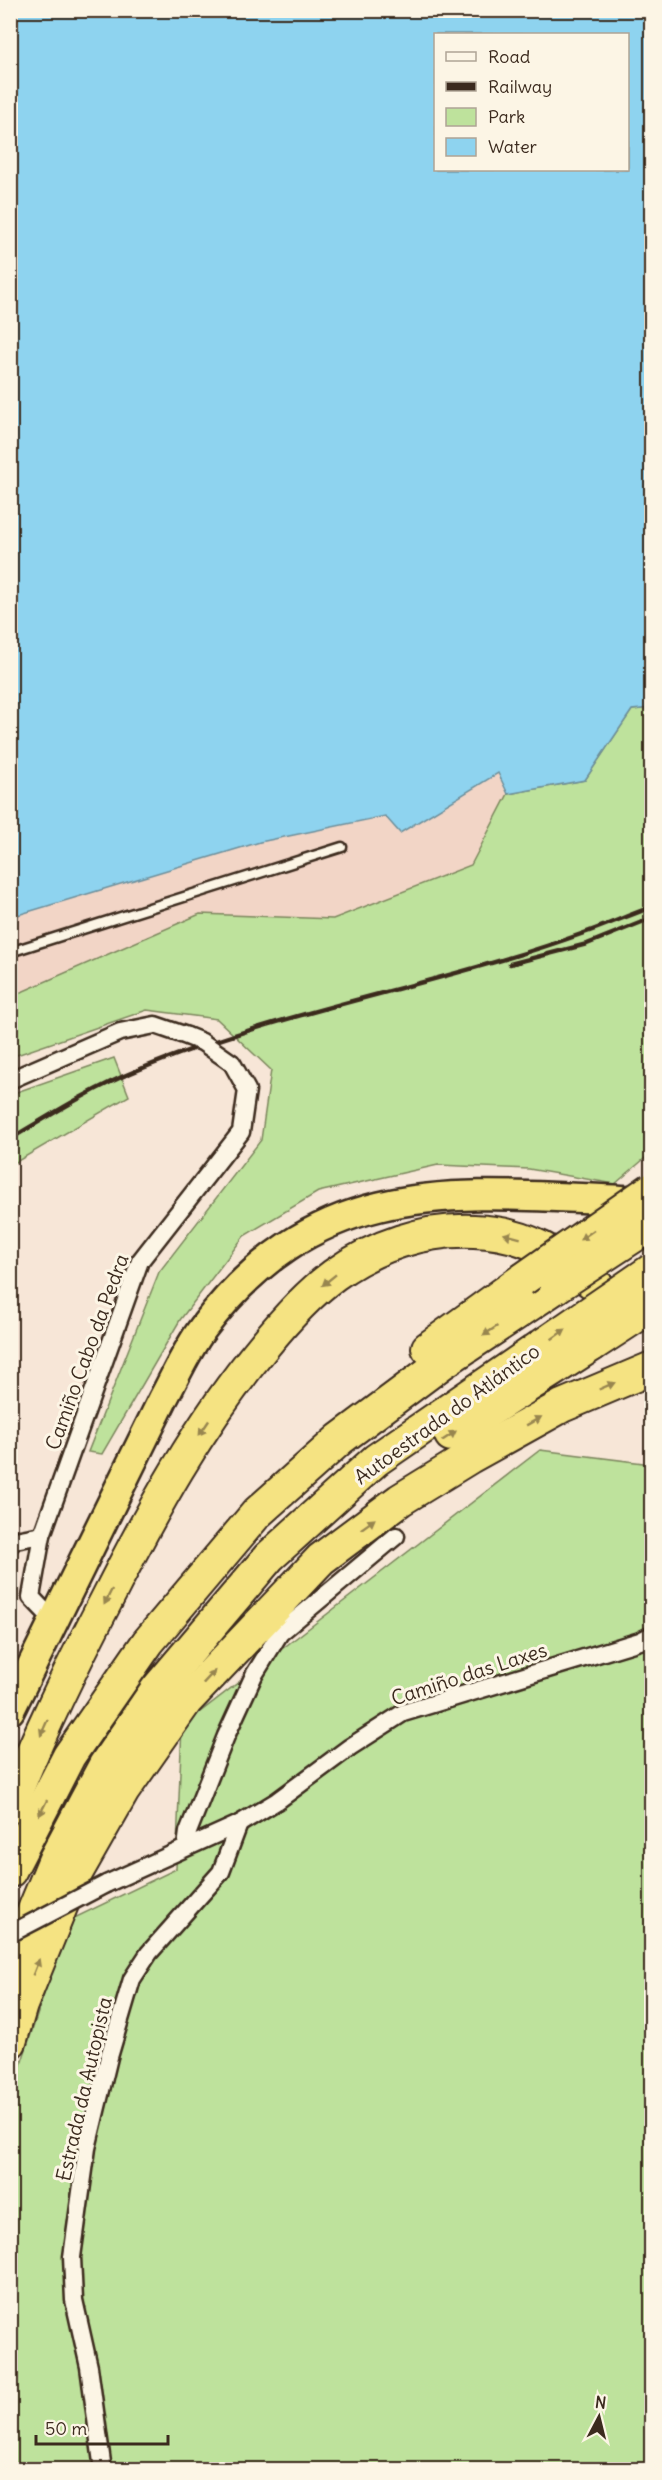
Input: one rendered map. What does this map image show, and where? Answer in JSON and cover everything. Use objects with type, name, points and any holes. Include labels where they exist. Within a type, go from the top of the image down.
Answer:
[{"type":"highway","points":[[69,1756],[98,1688],[150,1615],[206,1550],[288,1466],[421,1354],[651,1189]]},
{"type":"highway","points":[[10,1710],[163,1399],[189,1351],[203,1329],[238,1287],[280,1252],[330,1222],[360,1211],[416,1199],[482,1195],[651,1202]]},
{"type":"highway","name":"Autoestrada do Atlántico","points":[[10,1871],[69,1756],[147,1642],[257,1512],[340,1439],[442,1363],[651,1224]]},
{"type":"highway","points":[[10,1807],[68,1675],[142,1530],[184,1456],[237,1378],[285,1321],[333,1276],[374,1250],[421,1236],[451,1231],[501,1233],[524,1239],[554,1253],[628,1311],[651,1318]]},
{"type":"highway","name":"Autoestrada do Atlántico","points":[[10,1968],[55,1859],[105,1765],[128,1729],[171,1671],[268,1557],[376,1460],[589,1330],[651,1270]]},
{"type":"highway","points":[[589,1330],[651,1306]]},
{"type":"highway","points":[[10,2042],[21,2005],[71,1882],[123,1791],[186,1701],[305,1575],[321,1559],[400,1500],[470,1456],[562,1406],[651,1368]]},
{"type":"street","name":"Camiño Cabo da Pedra","points":[[10,1080],[120,1032],[155,1025],[202,1042],[232,1063],[247,1090],[242,1132],[140,1261],[42,1535],[31,1597],[55,1622]]},
{"type":"street","points":[[10,1545],[15,1540],[42,1535]]},
{"type":"street","points":[[186,1847],[188,1832],[226,1736],[254,1675],[280,1633],[396,1536]]},
{"type":"street","name":"Camiño das Laxes","points":[[10,1934],[106,1884],[239,1824],[277,1801],[350,1747],[403,1713],[640,1641],[651,1635]]},
{"type":"street","name":"Estrada da Autopista","points":[[103,2469],[89,2367],[74,2300],[72,2257],[87,2148],[109,2056],[132,1979],[148,1953],[221,1872],[239,1824]]},
{"type":"lane","points":[[10,952],[342,846]]},
{"type":"shaded area","points":[[499,773],[508,794],[472,865],[334,919],[11,997],[11,917],[260,842],[385,816],[400,833]]},
{"type":"green space","points":[[651,708],[651,1153],[615,1184],[529,1169],[438,1165],[318,1192],[244,1236],[180,1320],[102,1454],[88,1452],[159,1272],[261,1140],[271,1070],[217,1019],[147,1010],[11,1057],[10,997],[200,914],[333,919],[471,865],[508,794],[585,780],[632,710]]},
{"type":"green space","points":[[114,1058],[129,1096],[11,1165],[11,1094]]},
{"type":"green space","points":[[540,1450],[651,1464],[651,2469],[11,2470],[11,2095],[68,1921],[176,1869],[182,1726]]},
{"type":"water","points":[[11,10],[651,11],[651,708],[632,710],[585,780],[508,794],[498,773],[400,833],[385,816],[260,842],[11,917]]},
{"type":"railway","points":[[10,1139],[105,1085],[193,1049],[304,1014],[529,952],[652,907]]},
{"type":"railway","points":[[510,964],[587,944],[652,918]]}]
